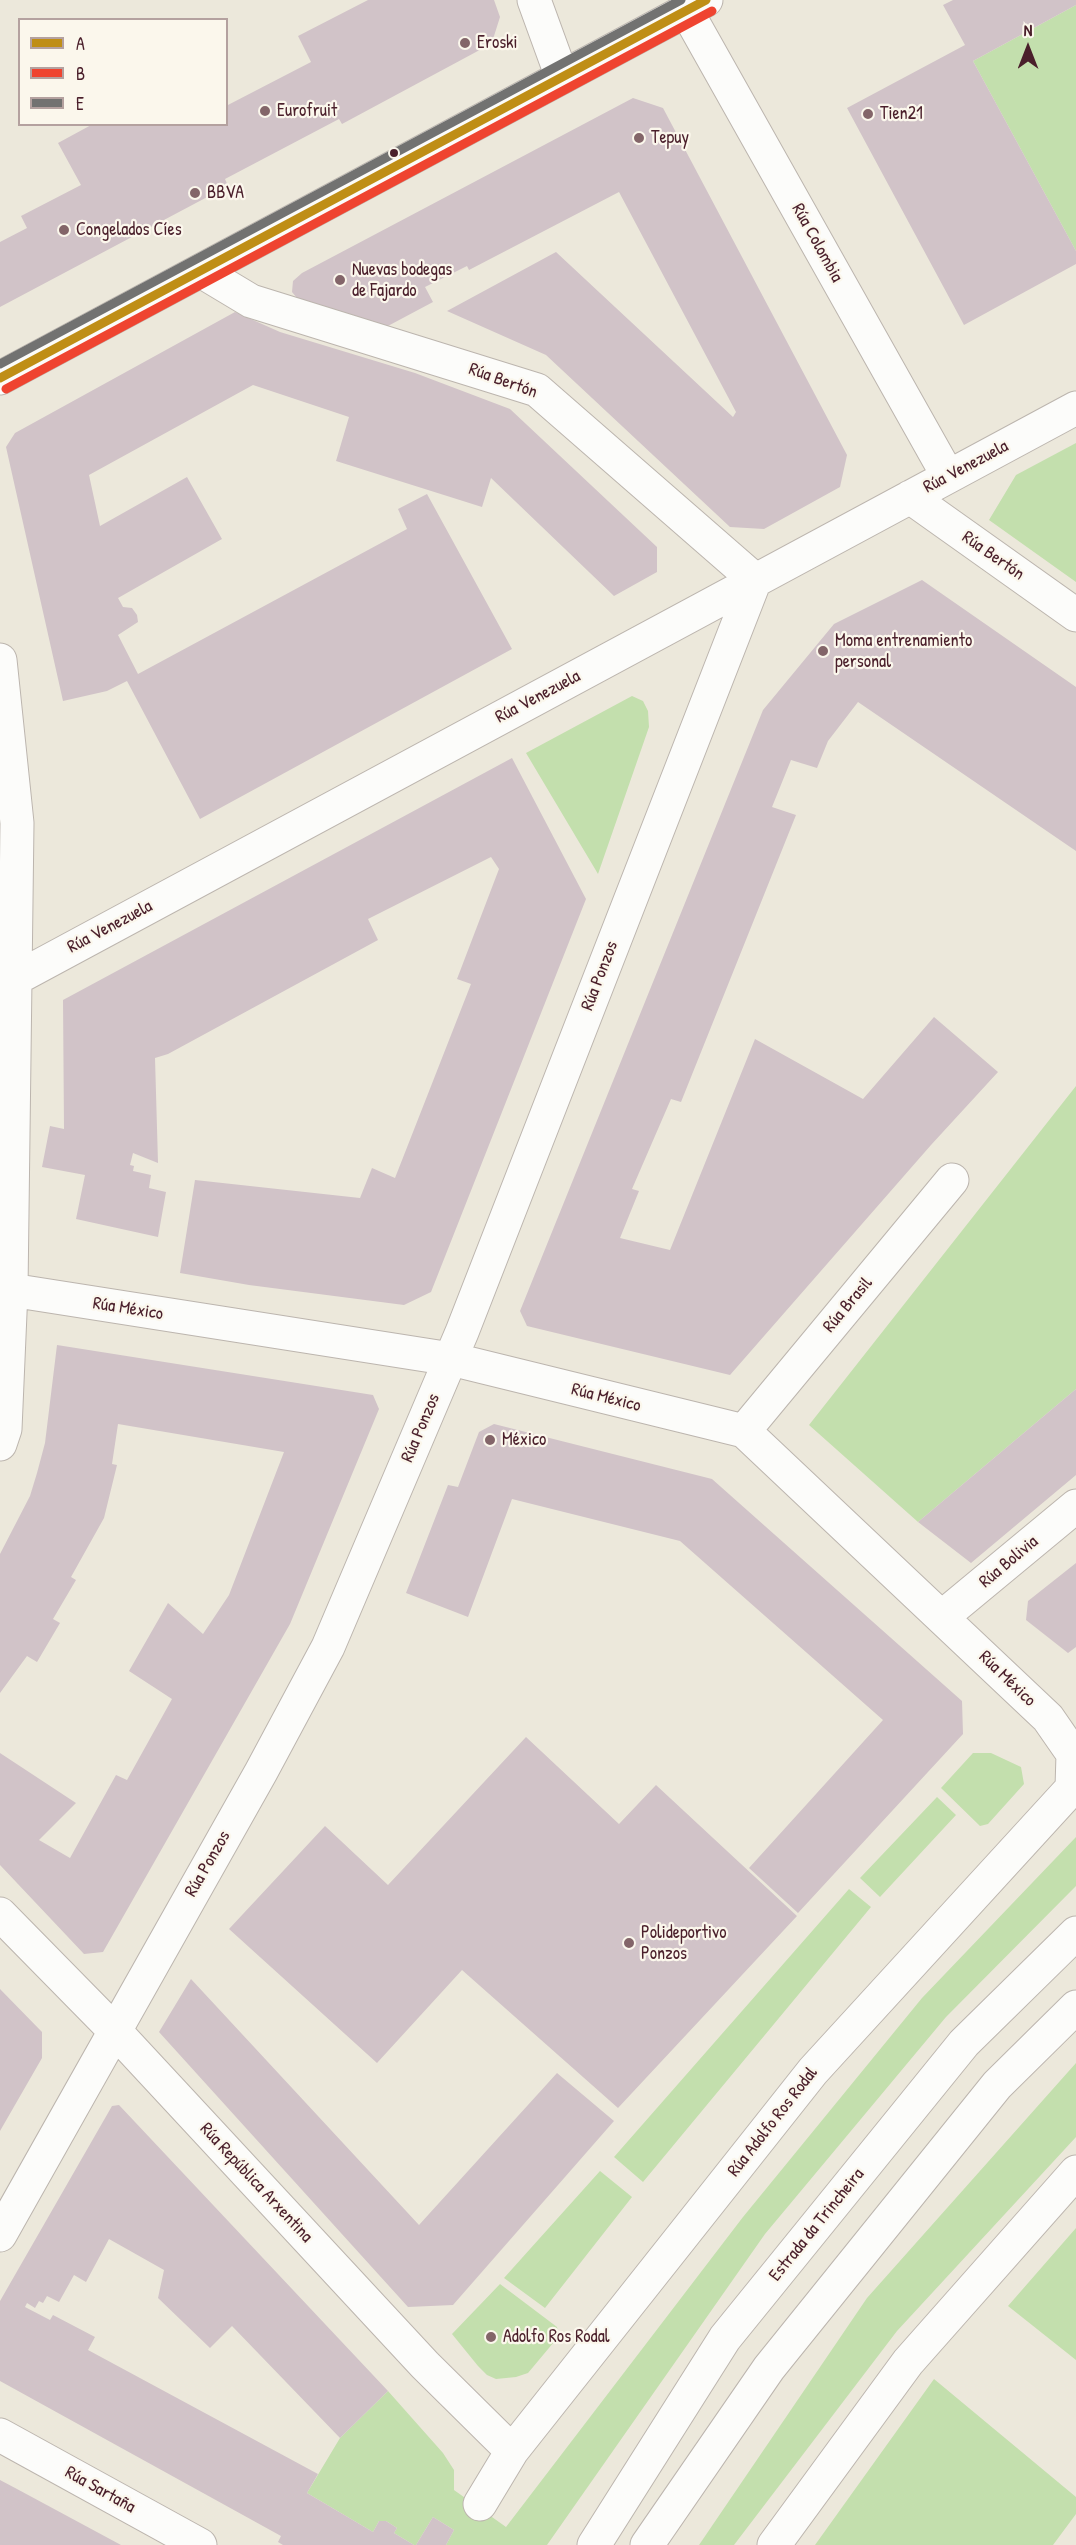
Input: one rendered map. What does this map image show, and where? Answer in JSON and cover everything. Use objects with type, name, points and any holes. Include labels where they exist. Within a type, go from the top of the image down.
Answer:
[{"type":"main road","points":[[534,0],[562,77]]},
{"type":"main road","points":[[0,378],[696,5]]},
{"type":"main road","name":"Rúa Colombia","points":[[696,5],[948,476]]},
{"type":"main road","name":"Rúa Bertón","points":[[201,271],[251,301],[537,390],[754,580]]},
{"type":"main road","name":"Rúa Venezuela","points":[[7,983],[1076,408]]},
{"type":"main road","name":"Rúa Bertón","points":[[910,497],[1076,615]]},
{"type":"main road","name":"Rúa Ponzos","points":[[0,2235],[261,1772],[328,1647],[451,1359],[754,580]]},
{"type":"main road","points":[[0,660],[17,823],[7,983],[11,1290],[5,1429],[0,1444]]},
{"type":"main road","name":"Rúa Brasil","points":[[744,1431],[952,1180]]},
{"type":"main road","name":"Rúa México","points":[[11,1290],[451,1359],[744,1431],[1048,1718],[1073,1754]]},
{"type":"main road","name":"Rúa Bolivia","points":[[942,1617],[1076,1506]]},
{"type":"main road","name":"Rúa Adolfo Ros Rodal","points":[[480,2504],[512,2451],[813,2071],[1072,1788],[1073,1754]]},
{"type":"main road","name":"Rúa República Arxentina","points":[[0,1914],[114,2030],[425,2365],[512,2451]]},
{"type":"main road","name":"Estrada da Trincheira","points":[[594,2545],[725,2338],[964,2043],[1076,1933]]},
{"type":"main road","points":[[647,2545],[769,2368],[997,2085],[1076,2007]]},
{"type":"main road","points":[[774,2545],[908,2362],[1076,2172]]},
{"type":"main road","name":"Rúa Sartaña","points":[[0,2435],[200,2545]]},
{"type":"green space","points":[[1076,5],[1076,251],[973,61]]},
{"type":"green space","points":[[1076,443],[1076,582],[989,520],[1016,475]]},
{"type":"green space","points":[[632,696],[643,701],[648,711],[649,727],[598,874],[526,753]]},
{"type":"green space","points":[[1076,1086],[1076,1389],[918,1522],[809,1425]]},
{"type":"green space","points":[[973,1753],[991,1753],[1021,1767],[1024,1784],[988,1824],[980,1826],[941,1788]]},
{"type":"green space","points":[[937,1797],[956,1815],[880,1897],[860,1878]]},
{"type":"green space","points":[[1076,1837],[1076,1886],[946,2017],[765,2234],[547,2545],[446,2545],[454,2530],[433,2517],[414,2545],[394,2533],[397,2528],[386,2521],[379,2521],[373,2532],[307,2493],[340,2438],[388,2391],[443,2453],[454,2470],[454,2490],[506,2527],[743,2217],[922,1998]]},
{"type":"green space","points":[[849,1889],[871,1907],[643,2182],[614,2157]]},
{"type":"green space","points":[[1076,2063],[1076,2137],[897,2331],[734,2545],[699,2545],[867,2298]]},
{"type":"green space","points":[[600,2171],[632,2197],[545,2308],[504,2278]]},
{"type":"green space","points":[[1076,2228],[1076,2360],[1008,2306]]},
{"type":"green space","points":[[500,2284],[557,2327],[559,2336],[528,2373],[496,2379],[487,2375],[478,2366],[452,2334]]},
{"type":"green space","points":[[934,2379],[1076,2497],[1076,2514],[1053,2545],[815,2545]]},
{"type":"building","points":[[368,0],[494,0],[500,17],[489,45],[342,124],[339,119],[225,179],[228,186],[0,307],[0,242],[27,228],[21,216],[81,185],[58,143],[89,126],[228,126],[228,105],[311,62],[298,36]]},
{"type":"building","points":[[953,0],[1076,0],[1076,5],[973,61],[1076,251],[1076,264],[964,325],[847,108],[965,45],[943,5]]},
{"type":"building","points":[[633,98],[663,108],[847,455],[840,487],[764,529],[730,527],[546,355],[447,311],[556,252],[733,417],[736,412],[619,192],[469,270],[467,266],[425,287],[433,302],[386,327],[297,298],[292,292],[293,281],[302,273]]},
{"type":"building","points":[[235,312],[280,332],[415,373],[510,409],[657,547],[657,572],[614,596],[491,478],[482,507],[336,461],[349,417],[253,385],[89,475],[100,526],[187,477],[222,539],[118,598],[123,607],[132,608],[137,615],[138,622],[118,635],[138,674],[407,529],[398,509],[427,494],[512,649],[200,819],[127,681],[107,691],[63,701],[6,447],[15,433]]},
{"type":"building","points":[[922,580],[1076,687],[1076,851],[858,702],[828,741],[817,768],[791,760],[772,807],[796,815],[681,1102],[671,1099],[632,1189],[639,1191],[620,1238],[670,1250],[755,1039],[863,1099],[934,1017],[998,1072],[931,1145],[730,1375],[527,1326],[520,1311],[763,710],[834,624]]},
{"type":"building","points":[[512,758],[586,899],[431,1292],[404,1305],[249,1285],[180,1273],[195,1180],[360,1198],[372,1168],[395,1178],[471,984],[457,979],[499,869],[491,857],[368,919],[378,940],[168,1054],[155,1058],[158,1163],[133,1153],[130,1165],[134,1166],[133,1171],[151,1175],[149,1188],[166,1192],[158,1237],[76,1219],[85,1175],[42,1167],[50,1126],[64,1129],[63,1000]]},
{"type":"building","points":[[57,1345],[373,1395],[379,1409],[290,1624],[103,1952],[84,1954],[0,1865],[0,1753],[76,1803],[39,1840],[70,1858],[116,1775],[127,1780],[172,1699],[129,1671],[168,1603],[203,1634],[229,1595],[284,1452],[118,1424],[112,1464],[117,1465],[104,1518],[71,1577],[76,1580],[53,1619],[60,1623],[37,1662],[27,1656],[0,1693],[0,1554],[30,1496],[37,1473],[45,1443]]},
{"type":"building","points":[[1076,1389],[1076,1475],[971,1563],[918,1522]]},
{"type":"building","points":[[494,1424],[712,1479],[962,1701],[963,1734],[798,1913],[749,1868],[883,1720],[680,1541],[512,1499],[468,1617],[406,1593],[448,1485],[458,1487],[479,1432]]},
{"type":"building","points":[[1076,1563],[1076,1647],[1068,1653],[1026,1620],[1028,1601]]},
{"type":"building","points":[[526,1737],[619,1824],[656,1785],[797,1916],[618,2108],[462,1970],[377,2063],[229,1929],[325,1826],[388,1885]]},
{"type":"building","points":[[191,1979],[419,2225],[557,2073],[614,2121],[453,2305],[408,2307],[159,2032]]},
{"type":"building","points":[[0,1989],[42,2032],[42,2058],[0,2131]]},
{"type":"building","points":[[119,2105],[388,2391],[340,2438],[232,2326],[210,2348],[158,2298],[164,2270],[109,2239],[86,2282],[74,2275],[59,2302],[47,2296],[43,2303],[39,2301],[35,2308],[27,2303],[25,2307],[50,2320],[53,2315],[95,2337],[88,2350],[318,2474],[307,2493],[373,2532],[379,2521],[386,2521],[397,2528],[394,2533],[414,2545],[283,2545],[278,2542],[281,2536],[0,2381],[0,2301],[112,2106]]},
{"type":"building","points":[[0,2480],[17,2489],[121,2545],[0,2545]]},
{"type":"building","points":[[433,2517],[454,2530],[446,2545],[416,2545]]},
{"type":"transit line","name":"E","points":[[0,364],[681,0]]},
{"type":"transit line","name":"A","points":[[0,378],[706,0]]},
{"type":"transit line","name":"B","points":[[6,389],[712,11]]},
{"type":"place","name":"Eroski","points":[[465,43]]},
{"type":"place","name":"Eurofruit","points":[[265,111]]},
{"type":"place","name":"Tien21","points":[[868,114]]},
{"type":"place","name":"Tepuy","points":[[639,138]]},
{"type":"place","name":"BBVA","points":[[195,193]]},
{"type":"place","name":"Congelados Cíes","points":[[64,230]]},
{"type":"place","name":"Nuevas bodegas de Fajardo","points":[[340,280]]},
{"type":"place","name":"Moma entrenamiento personal","points":[[823,651]]},
{"type":"place","name":"México","points":[[490,1440]]},
{"type":"place","name":"Polideportivo Ponzos","points":[[629,1943]]},
{"type":"place","name":"Adolfo Ros Rodal","points":[[491,2337]]}]
